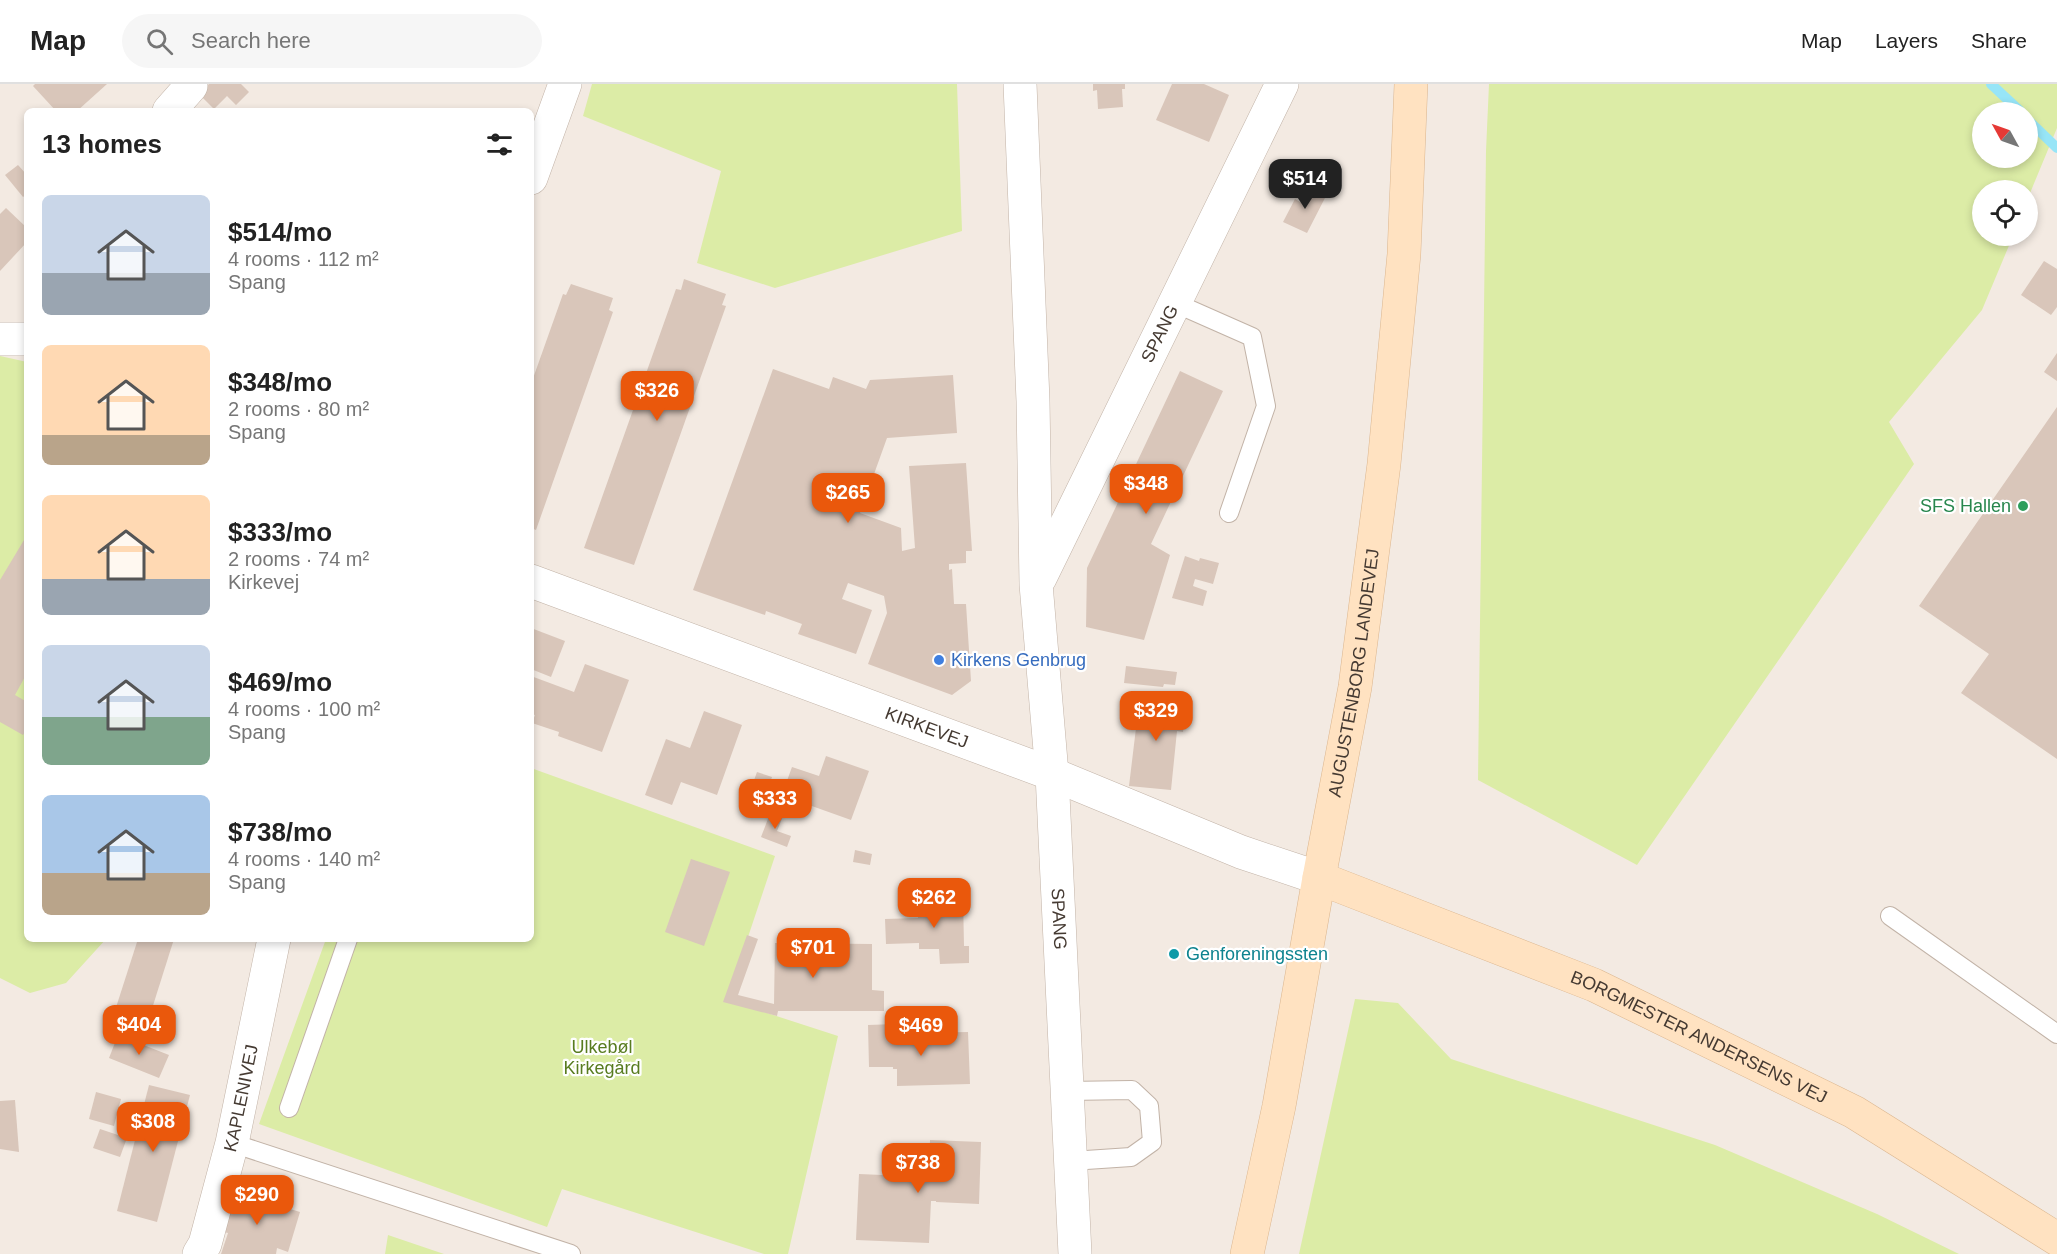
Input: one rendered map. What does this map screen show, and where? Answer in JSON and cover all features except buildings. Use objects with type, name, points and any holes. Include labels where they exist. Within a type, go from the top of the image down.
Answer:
[{"type":"street","points":[[534,170],[565,84]]},
{"type":"street","name":"SPANG","points":[[1020,84],[1033,400],[1036,584],[1052,774],[1075,1254]]},
{"type":"street","name":"SPANG","points":[[1036,584],[1282,84]]},
{"type":"street","name":"AUGUSTENBORG LANDEVEJ","points":[[1248,1254],[1279,1106],[1355,687],[1384,464],[1404,254],[1411,84]]},
{"type":"street","points":[[172,108],[191,86]]},
{"type":"street","points":[[0,339],[24,339]]},
{"type":"street","name":"KIRKEVEJ","points":[[534,582],[1052,774],[1241,852],[1319,878]]},
{"type":"street","name":"BORGMESTER ANDERSENS VEJ","points":[[1319,878],[1594,985],[1854,1112],[2057,1239]]},
{"type":"street","name":"KAPLENIVEJ","points":[[199,1254],[205,1244],[232,1143],[273,942]]},
{"type":"lane","points":[[1175,303],[1252,337],[1266,406],[1229,513]]},
{"type":"lane","points":[[1890,916],[2057,1034]]},
{"type":"lane","points":[[289,1108],[347,942]]},
{"type":"lane","points":[[1067,1091],[1132,1090],[1149,1106],[1152,1142],[1131,1157],[1071,1161]]},
{"type":"lane","points":[[232,1143],[571,1254]]},
{"type":"green space","points":[[592,84],[957,84],[962,231],[775,288],[697,263],[721,171],[583,116]]},
{"type":"green space","points":[[1489,84],[2057,84],[2057,128],[2035,180],[1972,180],[1972,246],[2009,246],[1982,310],[1889,422],[1914,464],[1637,865],[1478,780],[1486,151]]},
{"type":"green space","points":[[0,356],[24,361],[24,942],[103,942],[66,983],[30,993],[0,978]]},
{"type":"green space","name":"Ulkebøl Kirkegård","points":[[534,769],[775,856],[727,1000],[838,1036],[788,1254],[764,1254],[562,1189],[547,1227],[259,1124],[325,942],[534,942]]},
{"type":"green space","points":[[1355,999],[1398,1003],[1451,1059],[1715,1145],[1877,1214],[1959,1254],[1299,1254]]},
{"type":"green space","points":[[388,1235],[444,1254],[385,1254]]},
{"type":"waterway","points":[[1991,84],[2010,102]]},
{"type":"waterway","points":[[2038,130],[2057,148]]},
{"type":"place","name":"SFS Hallen","points":[[2023,506]]},
{"type":"place","name":"Kirkens Genbrug","points":[[939,660]]},
{"type":"place","name":"Genforeningssten","points":[[1174,954]]}]
